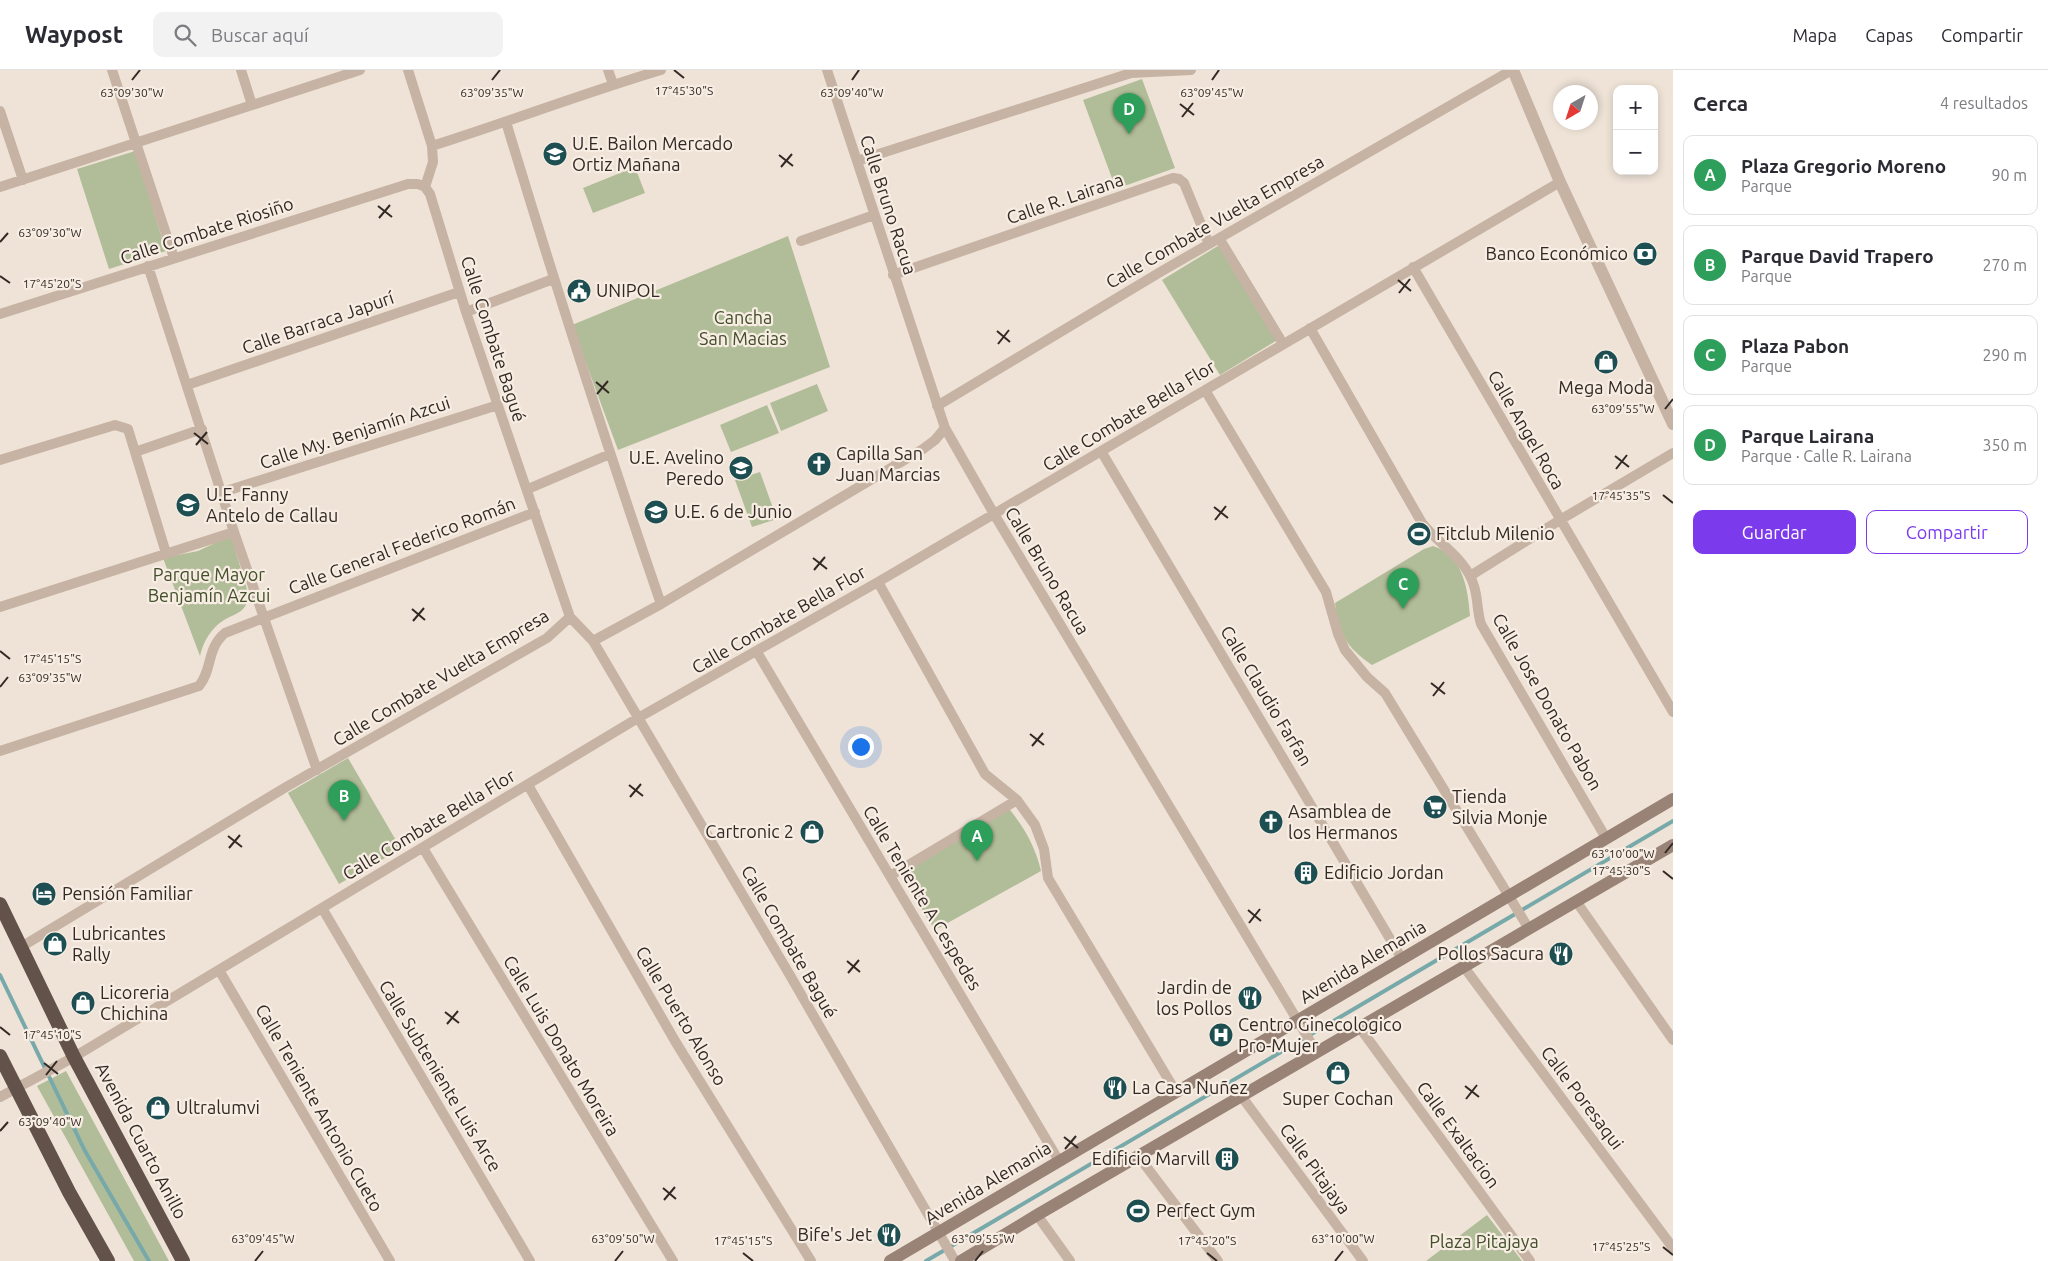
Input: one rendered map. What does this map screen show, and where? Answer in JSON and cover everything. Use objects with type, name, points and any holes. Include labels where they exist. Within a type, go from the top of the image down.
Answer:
[{"type":"highway","name":"Avenida Cuarto Anillo","points":[[0,904],[21,947],[69,1060],[183,1261]]},
{"type":"highway","points":[[0,1056],[21,1086],[108,1261]]},
{"type":"main road","name":"Avenida Alemania","points":[[890,1261],[940,1236],[1059,1161],[1176,1092],[1302,1026],[1402,959],[1673,799]]},
{"type":"main road","points":[[956,1260],[1242,1097],[1315,1050],[1360,1028],[1464,967],[1526,925],[1576,901],[1673,845]]},
{"type":"street","points":[[112,70],[174,258]]},
{"type":"street","points":[[241,70],[252,105]]},
{"type":"street","points":[[0,188],[360,70]]},
{"type":"street","points":[[408,70],[432,146],[433,162],[425,187]]},
{"type":"street","points":[[608,70],[613,84]]},
{"type":"street","points":[[432,146],[613,84],[661,70]]},
{"type":"street","name":"Calle Bruno Racua","points":[[827,70],[945,428],[994,514],[1315,1050]]},
{"type":"street","points":[[856,161],[1114,74],[1191,70]]},
{"type":"street","points":[[1513,70],[1560,182],[1673,424]]},
{"type":"street","name":"Calle Combate Vuelta Empresa","points":[[937,406],[1208,244],[1513,70]]},
{"type":"street","points":[[0,110],[23,180]]},
{"type":"street","points":[[506,122],[553,278],[661,604]]},
{"type":"street","name":"Calle R. Lairana","points":[[893,275],[1173,178],[1180,179],[1184,183],[1208,244]]},
{"type":"street","name":"Calle Combate Bella Flor","points":[[0,1097],[69,1060],[638,718],[878,582],[1560,182]]},
{"type":"street","name":"Calle Combate Riosiño","points":[[0,314],[408,184],[418,184],[425,187]]},
{"type":"street","name":"Calle Combate Bagué","points":[[425,187],[430,194],[459,292],[528,489],[570,617]]},
{"type":"street","points":[[801,241],[874,215]]},
{"type":"street","points":[[1219,238],[1283,344]]},
{"type":"street","points":[[148,266],[223,492],[234,532],[317,770]]},
{"type":"street","name":"Calle Angel Roca","points":[[1413,267],[1673,712]]},
{"type":"street","points":[[466,312],[553,278]]},
{"type":"street","name":"Calle Barraca Japurí","points":[[187,385],[459,292]]},
{"type":"street","name":"Calle Jose Donato Pabon","points":[[1310,328],[1422,523],[1428,532],[1456,557],[1470,576],[1474,586],[1481,624],[1606,838]]},
{"type":"street","points":[[1205,390],[1326,592],[1338,634],[1345,650],[1368,677],[1385,693],[1526,925]]},
{"type":"street","name":"Calle My. Benjamín Azcui","points":[[223,492],[498,405]]},
{"type":"street","points":[[0,460],[115,425],[122,426],[128,430],[136,452],[166,553]]},
{"type":"street","points":[[594,641],[661,604],[923,449],[935,440],[945,428]]},
{"type":"street","points":[[136,452],[202,429]]},
{"type":"street","name":"Calle Claudio Farfan","points":[[1101,451],[1402,959]]},
{"type":"street","points":[[1470,576],[1673,453]]},
{"type":"street","points":[[528,489],[610,454]]},
{"type":"street","name":"Calle General Federico Román","points":[[0,751],[199,686],[205,678],[212,647],[217,639],[225,633],[535,512]]},
{"type":"street","points":[[0,607],[234,532]]},
{"type":"street","points":[[878,582],[985,774],[1017,800],[1036,825],[1044,849],[1048,878],[1176,1092]]},
{"type":"street","name":"Calle Combate Vuelta Empresa","points":[[21,947],[317,770],[546,638],[570,617],[594,641]]},
{"type":"street","name":"Calle Combate Bagué","points":[[594,641],[792,977],[940,1236],[956,1260]]},
{"type":"street","name":"Calle Teniente A Cespedes","points":[[757,652],[1059,1161]]},
{"type":"street","name":"Calle Puerto Alonso","points":[[528,784],[675,1041],[811,1261]]},
{"type":"street","points":[[890,876],[1017,800]]},
{"type":"street","name":"Calle Luis Donato Moreira","points":[[422,848],[673,1261]]},
{"type":"street","points":[[1576,901],[1673,1040]]},
{"type":"street","name":"Calle Subteniente Luis Arce","points":[[322,908],[530,1261]]},
{"type":"street","name":"Calle Poresaqui","points":[[1464,967],[1673,1248]]},
{"type":"street","name":"Calle Teniente Antonio Cueto","points":[[219,970],[390,1261]]},
{"type":"street","name":"Calle Exaltacion","points":[[1360,1028],[1530,1261]]},
{"type":"street","name":"Calle Pitajaya","points":[[1242,1097],[1363,1261]]},
{"type":"street","points":[[1139,1157],[1218,1261]]},
{"type":"street","points":[[1037,1215],[1070,1261]]},
{"type":"green space","points":[[1142,79],[1175,168],[1116,189],[1083,100]]},
{"type":"green space","points":[[135,151],[166,251],[109,269],[77,169]]},
{"type":"green space","points":[[635,167],[645,193],[593,213],[583,188]]},
{"type":"green space","name":"Cancha San Macias","points":[[788,236],[830,367],[618,450],[572,325]]},
{"type":"green space","points":[[1226,241],[1284,336],[1220,375],[1162,280]]},
{"type":"green space","points":[[817,384],[828,411],[781,431],[770,403]]},
{"type":"green space","points":[[767,405],[779,433],[731,452],[720,425]]},
{"type":"green space","points":[[760,472],[777,519],[752,527],[735,480]]},
{"type":"green space","name":"Parque Mayor Benjamín Azcui","points":[[228,537],[232,539],[249,596],[248,601],[246,606],[237,614],[219,623],[211,631],[200,656],[163,558],[198,551]]},
{"type":"green space","points":[[1433,546],[1443,550],[1451,557],[1462,574],[1468,595],[1470,616],[1372,665],[1356,652],[1345,639],[1335,603],[1424,549]]},
{"type":"green space","points":[[348,758],[401,849],[339,884],[288,793]]},
{"type":"green space","points":[[1007,806],[1028,836],[1041,871],[935,930],[898,872]]},
{"type":"green space","points":[[66,1071],[169,1261],[134,1261],[37,1086]]},
{"type":"green space","name":"Plaza Pitajaya","points":[[1487,1215],[1522,1261],[1426,1261]]},
{"type":"waterway","points":[[926,1261],[1673,821]]},
{"type":"waterway","points":[[0,975],[85,1151],[149,1261]]},
{"type":"place","name":"Parque Lairana","points":[[1129,134]]},
{"type":"place","name":"U.E. Bailon Mercado Ortiz Mañana","points":[[555,154]]},
{"type":"place","name":"Banco Económico","points":[[1645,254]]},
{"type":"place","name":"UNIPOL","points":[[579,291]]},
{"type":"place","name":"Mega Moda","points":[[1606,362]]},
{"type":"place","name":"Capilla San Juan Marcias","points":[[819,464]]},
{"type":"place","name":"U.E. Avelino Peredo","points":[[741,468]]},
{"type":"place","name":"U.E. Fanny Antelo de Callau","points":[[188,505]]},
{"type":"place","name":"U.E. 6 de Junio","points":[[656,512]]},
{"type":"place","name":"Fitclub Milenio","points":[[1419,534]]},
{"type":"place","name":"Plaza Pabon","points":[[1403,609]]},
{"type":"place","name":"Tienda Silvia Monje","points":[[1435,807]]},
{"type":"place","name":"Parque David Trapero","points":[[344,821]]},
{"type":"place","name":"Asamblea de los Hermanos","points":[[1271,822]]},
{"type":"place","name":"Cartronic 2","points":[[812,832]]},
{"type":"place","name":"Plaza Gregorio Moreno","points":[[977,861]]},
{"type":"place","name":"Edificio Jordan","points":[[1306,873]]},
{"type":"place","name":"Pensión Familiar","points":[[44,894]]},
{"type":"place","name":"Lubricantes Rally","points":[[55,944]]},
{"type":"place","name":"Pollos Sacura","points":[[1561,954]]},
{"type":"place","name":"Jardin de los Pollos","points":[[1250,998]]},
{"type":"place","name":"Licoreria Chichina","points":[[83,1003]]},
{"type":"place","name":"Centro Ginecologico Pro-Mujer","points":[[1221,1035]]},
{"type":"place","name":"Super Cochan","points":[[1338,1073]]},
{"type":"place","name":"La Casa Nuñez","points":[[1115,1088]]},
{"type":"place","name":"Ultralumvi","points":[[158,1108]]},
{"type":"place","name":"Edificio Marvill","points":[[1227,1159]]},
{"type":"place","name":"Perfect Gym","points":[[1138,1211]]},
{"type":"place","name":"Bife's Jet","points":[[889,1235]]}]
